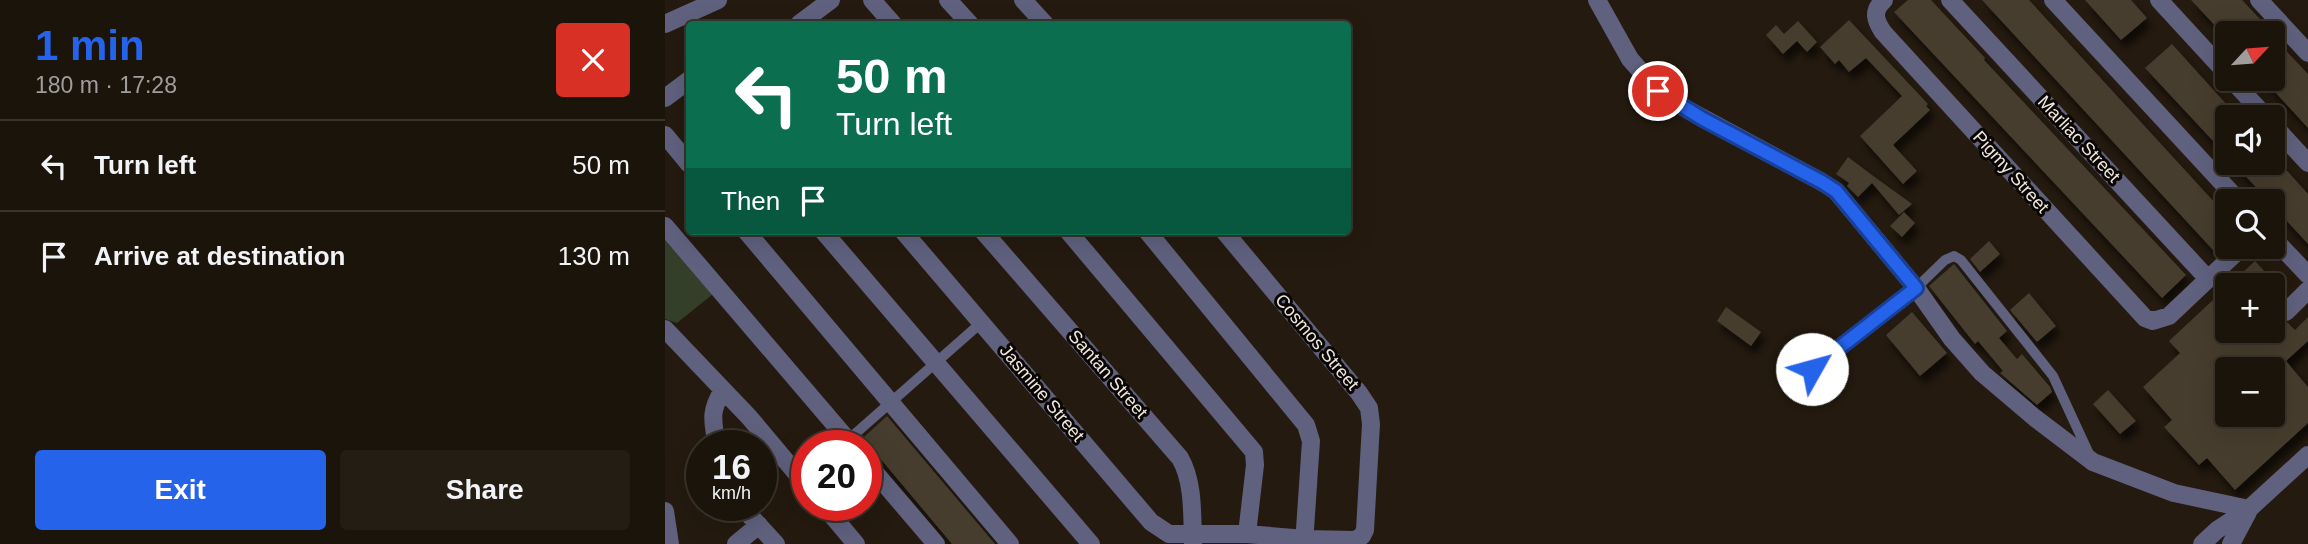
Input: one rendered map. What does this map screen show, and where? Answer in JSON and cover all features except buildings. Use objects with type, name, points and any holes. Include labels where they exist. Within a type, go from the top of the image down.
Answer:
[{"type":"street","points":[[665,24],[717,0]]},
{"type":"street","points":[[806,21],[831,0]]},
{"type":"street","points":[[872,0],[890,21]]},
{"type":"street","points":[[948,0],[967,21]]},
{"type":"street","points":[[1023,0],[1042,21]]},
{"type":"street","points":[[1597,0],[1630,60],[1658,91],[1836,191],[1916,288],[1952,339],[1982,373],[2035,418],[2093,462],[2174,493],[2249,509]]},
{"type":"street","name":"Pigmy Street","points":[[1884,0],[1875,11],[1875,18],[1883,32],[2139,313],[2153,321],[2169,316],[2208,279]]},
{"type":"street","name":"Marliac Street","points":[[1950,0],[2208,279]]},
{"type":"street","points":[[2053,0],[2228,189]]},
{"type":"street","points":[[2159,0],[2215,62]]},
{"type":"street","points":[[2259,0],[2308,53]]},
{"type":"street","points":[[665,98],[686,82]]},
{"type":"street","points":[[2242,91],[2255,105]]},
{"type":"street","points":[[665,135],[686,160]]},
{"type":"street","points":[[2285,138],[2308,163]]},
{"type":"street","points":[[665,226],[839,430]]},
{"type":"street","points":[[750,235],[1010,544]]},
{"type":"street","points":[[826,235],[1091,544]]},
{"type":"street","name":"Jasmine Street","points":[[907,235],[1151,523],[1169,534],[1193,540],[1247,534]]},
{"type":"street","name":"Santan Street","points":[[986,235],[1180,458],[1187,469],[1189,481],[1193,540]]},
{"type":"street","points":[[1072,235],[1254,452],[1255,465],[1247,534]]},
{"type":"street","points":[[1150,235],[1306,425],[1311,441],[1305,542]]},
{"type":"street","name":"Cosmos Street","points":[[1227,235],[1359,393],[1369,408],[1371,424],[1365,530],[1362,536],[1356,540],[1305,542],[1247,534]]},
{"type":"street","points":[[2285,251],[2308,275]]},
{"type":"street","points":[[2208,279],[2229,259]]},
{"type":"street","points":[[2286,312],[2308,290]]},
{"type":"street","points":[[665,329],[791,468]]},
{"type":"street","points":[[714,430],[714,404],[723,390]]},
{"type":"street","points":[[2202,544],[2217,530],[2249,509],[2308,455]]},
{"type":"street","points":[[882,481],[936,544]]},
{"type":"street","points":[[2231,544],[2249,509]]},
{"type":"street","points":[[665,511],[670,544]]},
{"type":"street","points":[[754,521],[776,544]]},
{"type":"street","points":[[837,521],[856,544]]},
{"type":"street","points":[[736,544],[759,526]]},
{"type":"lane","points":[[1812,369],[1916,288],[1945,260],[1954,256],[1961,260],[2053,376],[2093,462]]},
{"type":"lane","points":[[863,430],[982,321]]},
{"type":"green space","points":[[665,237],[713,294],[677,323],[665,319]]},
{"type":"route","points":[[1658,91],[1719,128],[1836,191],[1916,288],[1812,369]]}]
